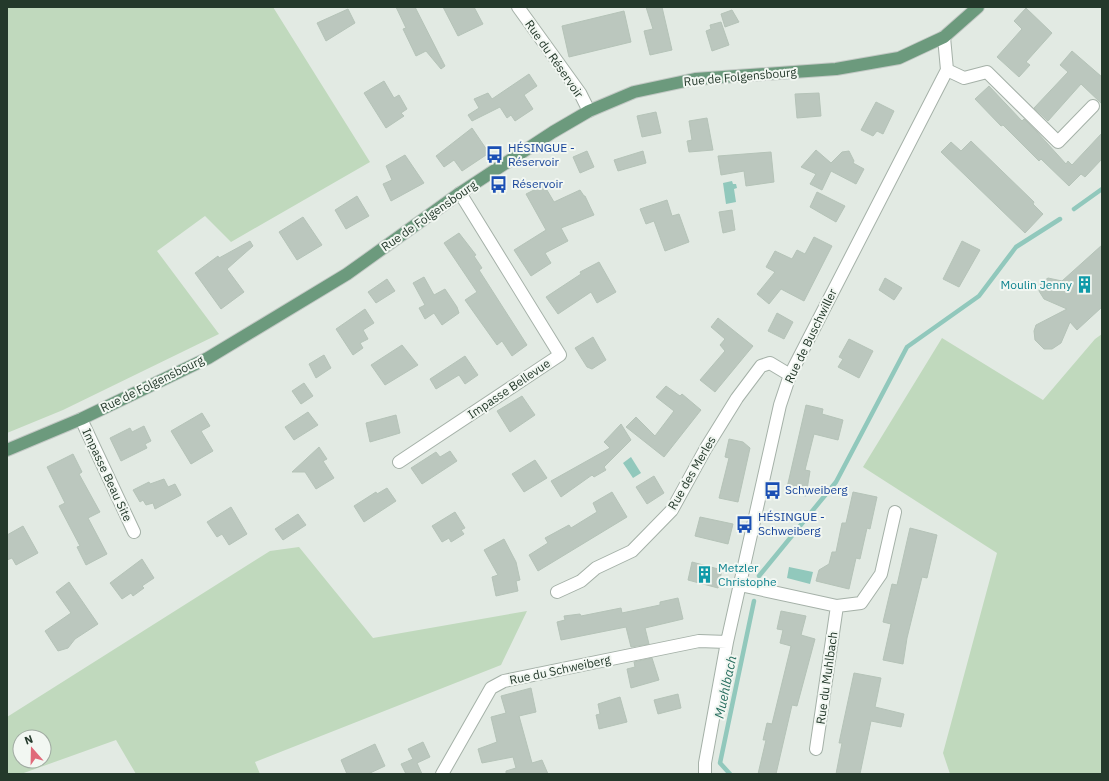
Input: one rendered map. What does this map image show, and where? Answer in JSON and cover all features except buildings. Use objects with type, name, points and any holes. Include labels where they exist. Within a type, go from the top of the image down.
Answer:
[{"type":"main road","name":"Rue de Folgensbourg","points":[[7,450],[81,419],[208,358],[347,274],[460,193],[552,132],[589,111],[634,92],[695,79],[836,69],[899,58],[944,37],[978,7]]},
{"type":"street","name":"Rue du Réservoir","points":[[518,7],[580,93],[589,111]]},
{"type":"street","points":[[944,37],[948,70],[964,78],[986,72],[1058,142],[1093,106]]},
{"type":"street","name":"Rue de Buschwiller","points":[[706,774],[706,763],[727,642],[780,405],[790,375],[948,70]]},
{"type":"street","name":"Impasse Bellevue","points":[[399,462],[560,355],[460,193]]},
{"type":"street","name":"Rue des Merles","points":[[557,592],[581,581],[596,568],[632,551],[672,510],[710,442],[737,398],[761,366],[770,363],[790,375]]},
{"type":"street","name":"Impasse Beau Site","points":[[81,419],[134,532]]},
{"type":"street","points":[[740,585],[837,606],[861,603],[881,574],[895,512]]},
{"type":"street","name":"Rue du Muhlbach","points":[[816,749],[837,606]]},
{"type":"street","name":"Rue du Schweiberg","points":[[442,774],[491,688],[504,681],[699,641],[727,642]]},
{"type":"green space","points":[[7,7],[273,7],[370,162],[231,242],[205,216],[157,251],[219,334],[63,410],[7,433]]},
{"type":"green space","points":[[1102,334],[1102,774],[950,774],[943,753],[997,553],[863,467],[942,338],[1043,400],[1095,339]]},
{"type":"green space","points":[[299,547],[373,638],[527,611],[501,665],[255,762],[260,774],[136,774],[116,740],[52,763],[52,729],[12,729],[12,769],[35,769],[21,774],[7,774],[7,717],[270,551]]},
{"type":"water","points":[[732,181],[733,184],[736,184],[737,188],[734,189],[736,202],[726,204],[723,183]]},
{"type":"water","points":[[631,457],[641,473],[633,478],[623,463]]},
{"type":"water","points":[[789,567],[813,572],[810,584],[787,578]]},
{"type":"waterway","points":[[1074,209],[1102,189]]},
{"type":"waterway","points":[[759,576],[836,482],[907,347],[979,296],[1016,247],[1060,219]]},
{"type":"waterway","name":"Muehlbach","points":[[730,774],[720,763],[754,601]]},
{"type":"place","name":"HÉSINGUE - Réservoir","points":[[495,155]]},
{"type":"place","name":"Réservoir","points":[[499,184]]},
{"type":"place","name":"Moulin Jenny","points":[[1085,285]]},
{"type":"place","name":"Schweiberg","points":[[772,490]]},
{"type":"place","name":"HÉSINGUE - Schweiberg","points":[[745,524]]},
{"type":"place","name":"Metzler Christophe","points":[[705,575]]}]
